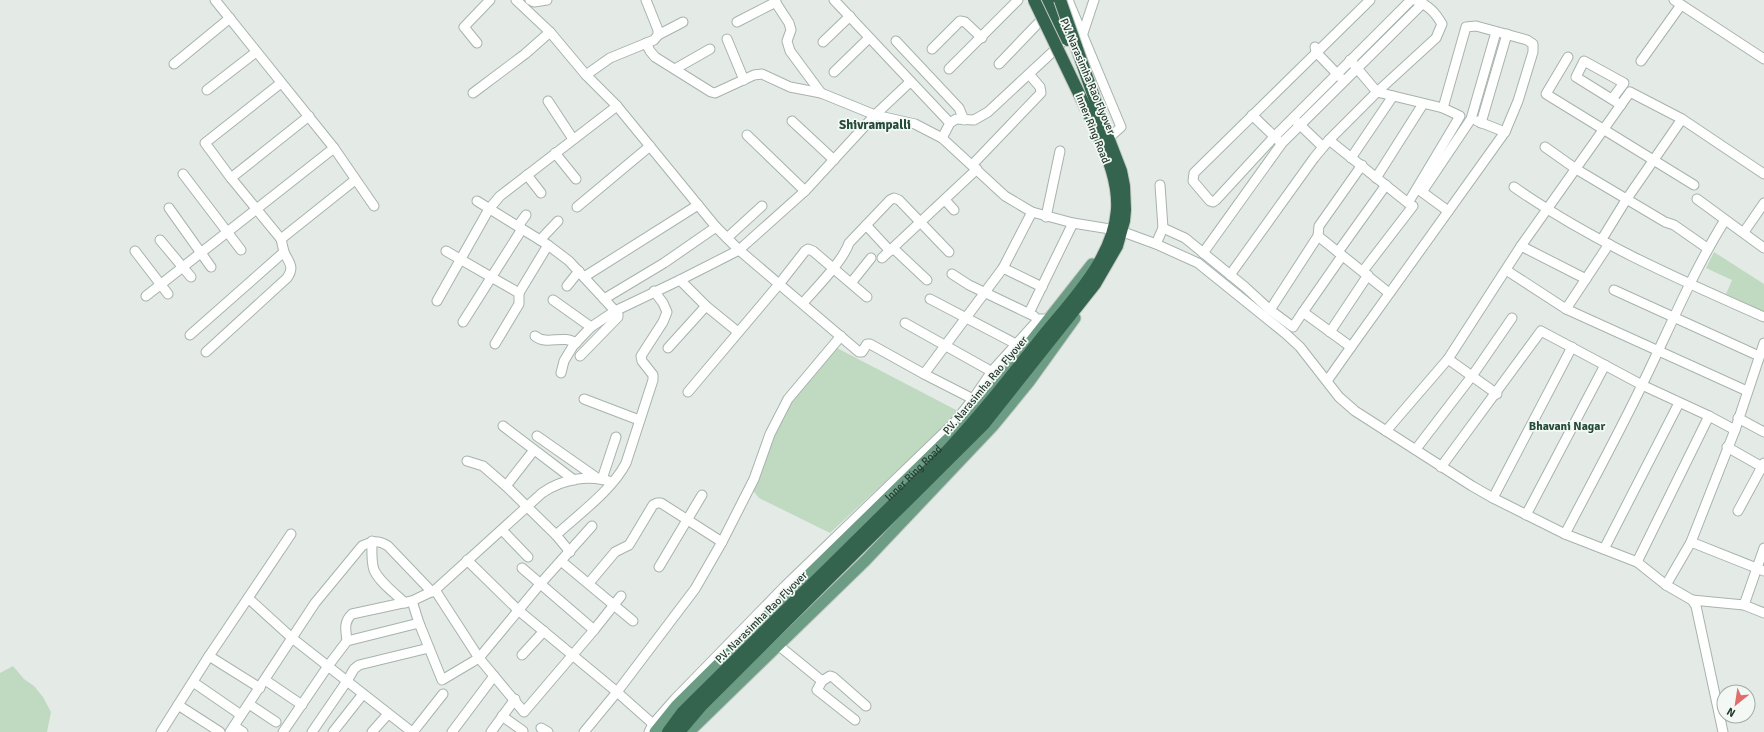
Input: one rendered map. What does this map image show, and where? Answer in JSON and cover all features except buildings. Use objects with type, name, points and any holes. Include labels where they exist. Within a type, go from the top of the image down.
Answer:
[{"type":"highway","points":[[1034,0],[1099,125]]},
{"type":"highway","name":"P.V. Narasimha Rao Flyover","points":[[679,732],[701,706],[984,424],[1095,284],[1117,246],[1124,221],[1125,210],[1124,186],[1121,171],[1042,0]]},
{"type":"highway","name":"P.V. Narasimha Rao Flyover","points":[[658,730],[682,713],[946,452],[978,418],[1088,279],[1109,243],[1113,232],[1117,209],[1113,173],[1099,125],[1053,0]]},
{"type":"highway","points":[[1060,0],[1099,125]]},
{"type":"main road","name":"Inner Ring Road","points":[[658,730],[676,706],[840,542],[959,428],[1002,378],[1043,319],[1094,261],[1106,241],[1110,229],[1113,199],[1107,163],[1042,0]]},
{"type":"main road","name":"Inner Ring Road","points":[[689,732],[866,560],[993,426],[1042,365],[1108,270],[1125,235],[1129,210],[1128,185],[1123,163],[1053,0]]},
{"type":"street","points":[[215,0],[334,148],[374,206]]},
{"type":"street","points":[[477,43],[464,27],[490,0]]},
{"type":"street","points":[[516,0],[550,32],[586,75],[617,106],[716,227],[739,250],[860,353],[867,344],[870,344],[973,399]]},
{"type":"street","points":[[530,0],[534,2],[547,0]]},
{"type":"street","points":[[646,0],[658,30],[658,35]]},
{"type":"street","points":[[834,0],[950,123]]},
{"type":"street","points":[[950,69],[1018,0]]},
{"type":"street","points":[[1068,0],[1121,127],[1111,136]]},
{"type":"street","points":[[1082,36],[1094,0]]},
{"type":"street","points":[[1194,173],[1370,0]]},
{"type":"street","points":[[1208,152],[1193,167],[1193,181],[1210,201],[1213,202],[1274,137],[1411,0]]},
{"type":"street","points":[[737,22],[775,1],[789,23],[791,30],[787,41],[790,51],[821,93]]},
{"type":"street","points":[[1203,253],[1282,143],[1357,68],[1419,2],[1434,11],[1442,24],[1436,38],[1377,92],[1326,143],[1230,274]]},
{"type":"street","points":[[1641,61],[1678,2],[1764,59]]},
{"type":"street","points":[[1000,64],[1047,14]]},
{"type":"street","points":[[822,42],[850,16]]},
{"type":"street","points":[[174,64],[230,18]]},
{"type":"street","points":[[932,49],[960,21],[965,22],[982,38]]},
{"type":"street","points":[[586,75],[610,58],[654,40],[658,35],[683,22]]},
{"type":"street","points":[[1326,381],[1505,132],[1518,101],[1533,52],[1533,44],[1527,40],[1476,26],[1466,27],[1443,108]]},
{"type":"street","points":[[1335,27],[1315,46],[1316,52],[1344,81]]},
{"type":"street","points":[[473,93],[526,54],[550,32]]},
{"type":"street","points":[[1408,202],[1419,190],[1471,119],[1496,32]]},
{"type":"street","points":[[1481,123],[1507,34]]},
{"type":"street","points":[[834,72],[869,38]]},
{"type":"street","points":[[727,39],[744,80]]},
{"type":"street","points":[[896,41],[959,108],[964,120]]},
{"type":"street","points":[[646,43],[655,57],[706,89],[715,93],[754,75],[762,74],[790,87],[821,93],[875,115],[915,124],[942,138],[1005,196],[1032,212],[1073,224],[1110,229]]},
{"type":"street","points":[[942,138],[950,123],[956,119],[974,120],[988,112],[1060,45]]},
{"type":"street","points":[[675,69],[710,49]]},
{"type":"street","points":[[207,90],[256,52]]},
{"type":"street","points":[[1568,57],[1546,94],[1694,185]]},
{"type":"street","points":[[1350,60],[1377,92],[1443,108],[1460,116],[1505,132]]},
{"type":"street","points":[[1612,99],[1624,83],[1584,61],[1576,77],[1612,99],[1621,104]]},
{"type":"street","points":[[1443,91],[1449,70],[1450,68],[1454,68]]},
{"type":"street","points":[[882,258],[945,200],[1041,93],[1040,87],[1029,74]]},
{"type":"street","points":[[561,373],[564,362],[576,343],[591,328],[615,310],[680,280],[739,250],[805,191],[875,115],[910,82]]},
{"type":"street","points":[[206,352],[287,278],[292,267],[284,252],[281,239],[231,178],[205,142],[282,83]]},
{"type":"street","points":[[1386,431],[1448,359],[1546,209],[1630,92],[1682,119],[1764,174]]},
{"type":"street","points":[[1351,158],[1393,96]]},
{"type":"street","points":[[548,101],[573,139]]},
{"type":"street","points":[[1376,178],[1424,104]]},
{"type":"street","points":[[437,301],[489,209],[500,196],[617,106]]},
{"type":"street","points":[[1252,115],[1282,143]]},
{"type":"street","points":[[231,178],[309,116]]},
{"type":"street","points":[[1419,190],[1460,116]]},
{"type":"street","points":[[1293,118],[1300,125],[1362,166],[1413,206],[1365,273],[1330,332]]},
{"type":"street","points":[[1566,309],[1586,279],[1626,200],[1682,119]]},
{"type":"street","points":[[792,122],[834,160]]},
{"type":"street","points":[[747,135],[805,191]]},
{"type":"street","points":[[577,207],[650,146]]},
{"type":"street","points":[[1545,147],[1576,169],[1626,200],[1665,222],[1674,225],[1708,248]]},
{"type":"street","points":[[146,296],[334,148]]},
{"type":"street","points":[[1046,217],[1060,151]]},
{"type":"street","points":[[555,153],[576,179]]},
{"type":"street","points":[[1270,310],[1318,236],[1318,226],[1362,166]]},
{"type":"street","points":[[183,174],[240,250]]},
{"type":"street","points":[[527,175],[541,193]]},
{"type":"street","points":[[281,239],[355,180]]},
{"type":"street","points":[[1456,200],[1463,200],[1476,180]]},
{"type":"street","points":[[1156,244],[1163,228],[1160,185]]},
{"type":"street","points":[[1163,228],[1185,238],[1292,327],[1386,185]]},
{"type":"street","points":[[1514,187],[1546,209],[1606,242],[1689,284],[1764,317]]},
{"type":"street","points":[[1419,190],[1448,211]]},
{"type":"street","points":[[803,303],[847,249],[849,243],[890,200],[894,198],[899,200],[949,252]]},
{"type":"street","points":[[1697,199],[1764,248]]},
{"type":"street","points":[[945,200],[954,210]]},
{"type":"street","points":[[477,201],[548,245],[569,261],[618,314],[618,317],[580,356]]},
{"type":"street","points":[[1744,232],[1764,203]]},
{"type":"street","points":[[567,286],[581,274],[698,205]]},
{"type":"street","points":[[727,238],[762,206]]},
{"type":"street","points":[[169,208],[211,267]]},
{"type":"street","points":[[924,374],[1003,268],[1032,212]]},
{"type":"street","points":[[463,322],[526,215]]},
{"type":"street","points":[[1565,534],[1642,385],[1689,284],[1725,220]]},
{"type":"street","points":[[540,240],[558,221]]},
{"type":"street","points":[[1029,313],[1073,224]]},
{"type":"street","points":[[866,225],[927,280]]},
{"type":"street","points":[[604,299],[664,263],[716,227]]},
{"type":"street","points":[[1125,235],[1156,244],[1198,264],[1290,338],[1339,397],[1355,411],[1416,449],[1441,467],[1493,498],[1565,534],[1637,562],[1666,585],[1692,600],[1744,605],[1764,613]]},
{"type":"street","points":[[1125,235],[1148,246],[1171,252]]},
{"type":"street","points":[[1318,236],[1389,293]]},
{"type":"street","points":[[160,240],[191,277]]},
{"type":"street","points":[[495,344],[519,304],[519,293],[548,245]]},
{"type":"street","points":[[1521,246],[1586,279]]},
{"type":"street","points":[[688,392],[780,284],[804,251],[808,249],[813,251],[867,297]]},
{"type":"street","points":[[135,251],[168,294]]},
{"type":"street","points":[[446,251],[519,293]]},
{"type":"street","points":[[190,335],[284,252]]},
{"type":"street","points":[[851,283],[871,258]]},
{"type":"street","points":[[1003,268],[1042,288]]},
{"type":"street","points":[[1506,270],[1566,309],[1747,391]]},
{"type":"street","points":[[467,560],[518,610],[617,692],[658,730],[675,699],[784,587],[954,423],[992,371],[1016,344],[1043,319],[984,292],[952,274]]},
{"type":"street","points":[[680,280],[706,306],[738,332]]},
{"type":"street","points":[[1242,299],[1249,290]]},
{"type":"street","points":[[1614,290],[1759,356]]},
{"type":"street","points":[[556,534],[586,508],[621,473],[626,463],[654,375],[642,361],[641,356],[663,322],[667,312],[663,303],[654,291]]},
{"type":"street","points":[[930,299],[1016,344]]},
{"type":"street","points":[[553,300],[591,328]]},
{"type":"street","points":[[668,348],[706,306]]},
{"type":"street","points":[[1303,312],[1350,347]]},
{"type":"street","points":[[1416,449],[1472,376],[1512,318]]},
{"type":"street","points":[[905,323],[1002,378]]},
{"type":"street","points":[[1441,467],[1542,331],[1642,385],[1709,416],[1734,430]]},
{"type":"street","points":[[534,336],[542,340],[557,341],[567,339],[576,343]]},
{"type":"street","points":[[584,732],[617,692],[695,589],[722,542],[754,479],[770,434],[788,399],[841,336]]},
{"type":"street","points":[[1666,585],[1691,542],[1734,430],[1764,343]]},
{"type":"street","points":[[1493,498],[1572,347]]},
{"type":"street","points":[[1448,359],[1496,394]]},
{"type":"street","points":[[1526,515],[1605,365]]},
{"type":"street","points":[[584,399],[639,420]]},
{"type":"street","points":[[1604,549],[1679,403]]},
{"type":"street","points":[[1637,562],[1709,416]]},
{"type":"street","points":[[1738,418],[1764,432]]},
{"type":"street","points":[[503,426],[574,480]]},
{"type":"street","points":[[537,436],[600,478],[612,482]]},
{"type":"street","points":[[600,478],[616,437]]},
{"type":"street","points":[[1727,447],[1763,466],[1738,511]]},
{"type":"street","points":[[506,486],[534,450]]},
{"type":"street","points":[[467,461],[483,466],[529,506],[556,534],[570,552]]},
{"type":"street","points":[[347,641],[346,624],[348,618],[352,614],[409,602],[433,591],[551,487],[574,480],[600,478]]},
{"type":"street","points":[[659,567],[702,495]]},
{"type":"street","points":[[589,583],[615,552],[629,545],[653,505],[657,503],[661,503],[722,542]]},
{"type":"street","points":[[372,541],[372,563],[375,571],[381,579],[409,602],[442,680],[480,658],[518,610],[592,526]]},
{"type":"street","points":[[502,530],[528,557]]},
{"type":"street","points":[[161,732],[209,656],[291,534]]},
{"type":"street","points":[[243,732],[232,729],[315,603],[353,555],[362,546],[372,541],[381,542],[388,546],[433,591],[480,658],[515,699],[524,712],[621,596]]},
{"type":"street","points":[[1691,542],[1760,570]]},
{"type":"street","points":[[1744,605],[1760,570],[1764,548]]},
{"type":"street","points":[[561,561],[633,621]]},
{"type":"street","points":[[522,568],[594,630]]},
{"type":"street","points":[[248,598],[292,638],[413,732],[443,694]]},
{"type":"street","points":[[1692,600],[1696,606],[1723,732]]},
{"type":"street","points":[[283,732],[347,641],[419,623]]},
{"type":"street","points":[[522,655],[544,631]]},
{"type":"street","points":[[778,645],[822,681]]},
{"type":"street","points":[[312,732],[354,669],[359,665],[429,648]]},
{"type":"street","points":[[209,656],[302,705]]},
{"type":"street","points":[[452,732],[494,676]]},
{"type":"street","points":[[855,720],[817,690],[822,681],[830,676],[832,677],[866,706]]},
{"type":"street","points":[[192,682],[241,715]]},
{"type":"street","points":[[333,732],[363,694]]},
{"type":"street","points":[[491,732],[515,699]]},
{"type":"street","points":[[249,704],[276,722]]},
{"type":"street","points":[[178,705],[220,732]]},
{"type":"street","points":[[372,732],[388,714]]},
{"type":"street","points":[[502,716],[523,731]]},
{"type":"green space","points":[[1714,252],[1764,284],[1764,312],[1726,294],[1732,280],[1706,268]]},
{"type":"green space","points":[[837,348],[960,412],[830,533],[759,498],[750,487],[781,413]]},
{"type":"green space","points":[[13,666],[24,679],[34,686],[43,697],[51,712],[47,732],[0,732],[0,673]]},
{"type":"district","name":"Shivrampalli","points":[[875,124]]},
{"type":"district","name":"Bhavani Nagar","points":[[1567,426]]}]
